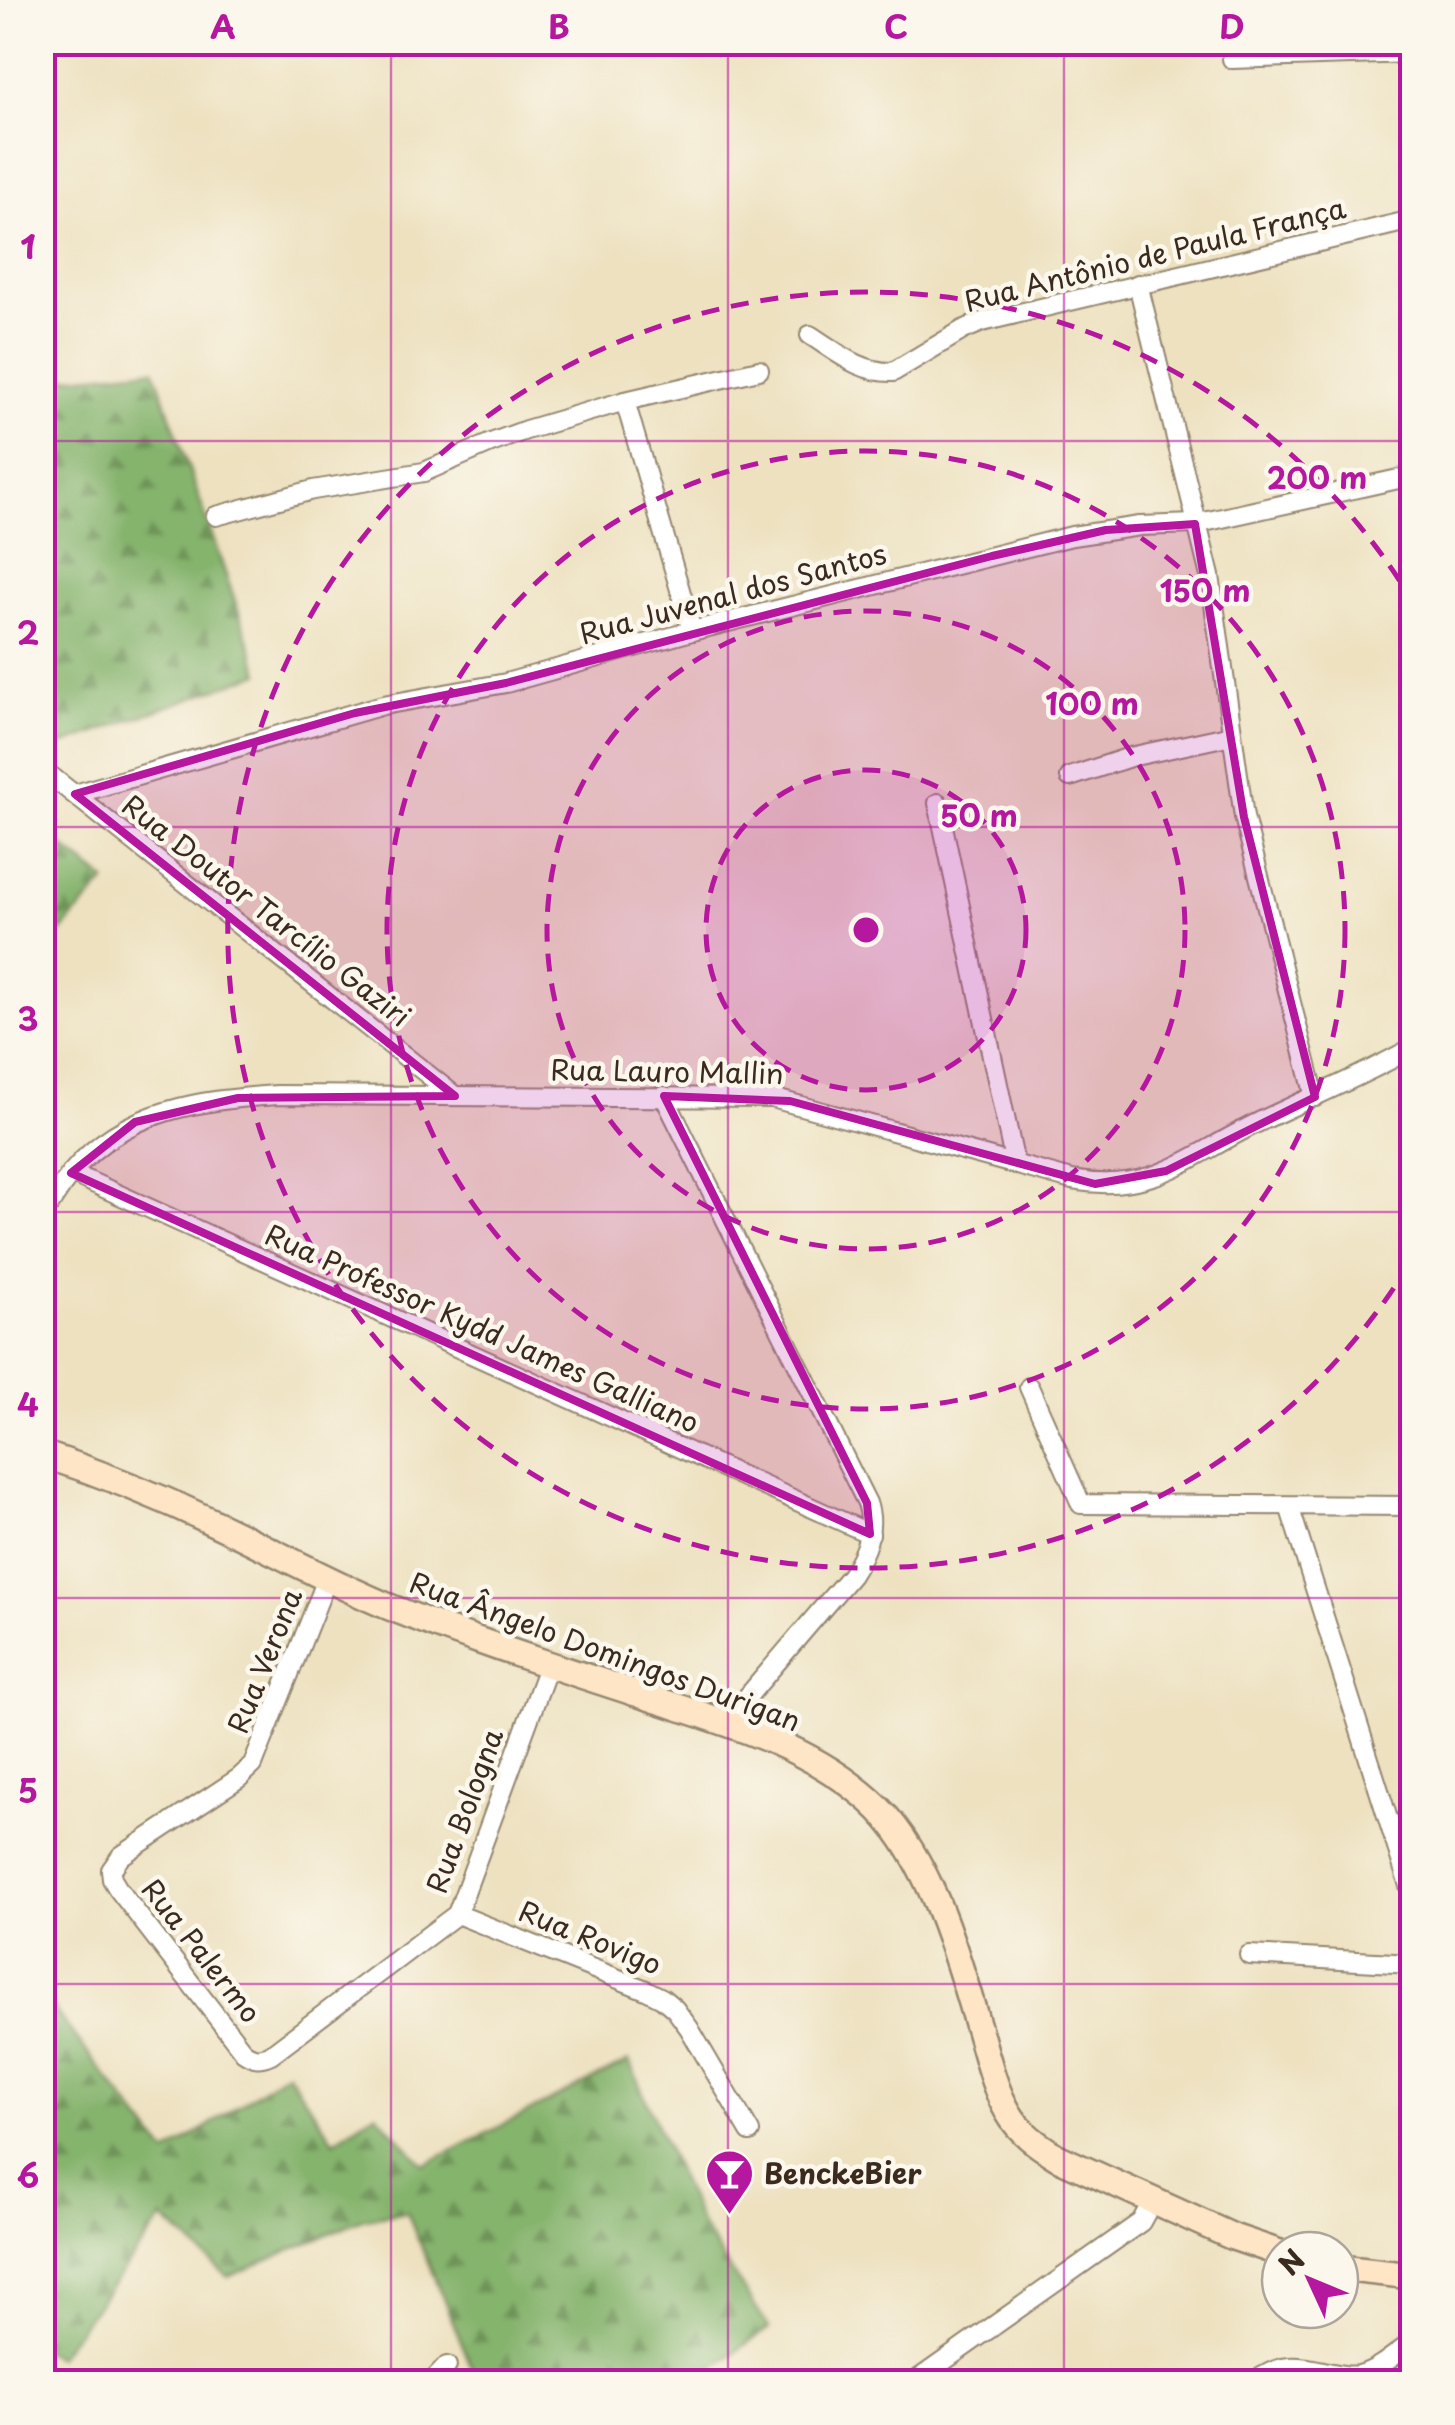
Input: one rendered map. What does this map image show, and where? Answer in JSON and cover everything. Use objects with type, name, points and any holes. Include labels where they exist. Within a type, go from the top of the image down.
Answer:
[{"type":"street","points":[[1232,58],[1412,53]]},
{"type":"street","name":"Rua Antônio de Paula França","points":[[810,334],[857,365],[893,372],[971,326],[1412,220]]},
{"type":"street","points":[[1138,284],[1210,576],[1244,817],[1315,1097]]},
{"type":"street","points":[[216,516],[313,490],[424,472],[506,436],[759,370]]},
{"type":"street","points":[[625,402],[692,631]]},
{"type":"street","name":"Rua Juvenal dos Santos","points":[[74,794],[354,712],[506,683],[692,631],[1072,536],[1140,526],[1196,524],[1412,476]]},
{"type":"street","points":[[1070,776],[1130,757],[1232,736]]},
{"type":"street","name":"Rua Doutor Tarcílio Gaziri","points":[[42,768],[455,1096]]},
{"type":"street","points":[[938,802],[1015,1164]]},
{"type":"street","name":"Rua Lauro Mallin","points":[[42,1215],[71,1173],[109,1137],[135,1122],[200,1102],[277,1095],[772,1098],[1095,1184],[1118,1184],[1189,1161],[1246,1128],[1359,1078],[1412,1048]]},
{"type":"street","points":[[664,1096],[872,1518],[860,1562],[725,1723]]},
{"type":"street","name":"Rua Professor Kydd James Galliano","points":[[71,1173],[870,1534]]},
{"type":"street","points":[[1028,1387],[1080,1504],[1412,1506]]},
{"type":"street","name":"Rua Ângelo Domingos Durigan","points":[[42,1454],[170,1502],[327,1579],[418,1618],[780,1743],[829,1769],[880,1811],[900,1836],[938,1906],[998,2093],[1020,2129],[1058,2158],[1260,2247]]},
{"type":"street","points":[[1289,1506],[1412,1896]]},
{"type":"street","name":"Rua Verona","points":[[111,1870],[121,1856],[239,1778],[252,1764],[327,1579]]},
{"type":"street","name":"Rua Bologna","points":[[256,2059],[271,2054],[458,1914],[548,1664]]},
{"type":"street","name":"Rua Palermo","points":[[111,1870],[112,1880],[129,1904],[244,2052],[256,2059]]},
{"type":"street","name":"Rua Rovigo","points":[[458,1914],[662,1998],[689,2028],[750,2132]]},
{"type":"street","points":[[1249,1955],[1412,1964]]},
{"type":"street","points":[[914,2382],[1140,2222],[1152,2202]]},
{"type":"street","points":[[1360,2270],[1412,2276]]},
{"type":"street","points":[[1254,2382],[1280,2368],[1298,2365],[1357,2375],[1412,2342]]},
{"type":"street","points":[[432,2382],[446,2366]]},
{"type":"highlighted area","points":[[1195,524],[1244,817],[1315,1097],[1166,1171],[1095,1184],[790,1101],[664,1096],[867,1503],[870,1534],[71,1173],[135,1122],[238,1098],[455,1096],[75,794],[355,713],[506,683],[992,556],[1106,530]]},
{"type":"green space","points":[[154,369],[260,673],[59,746],[42,733],[43,380]]},
{"type":"green space","points":[[43,831],[106,881],[43,952]]},
{"type":"green space","points":[[43,1996],[167,2154],[287,2072],[334,2141],[376,2113],[424,2165],[629,2061],[700,2224],[769,2328],[693,2382],[478,2382],[407,2212],[362,2219],[228,2277],[163,2218],[57,2357],[42,2350]]},
{"type":"place","name":"BenckeBier","points":[[729,2216]]}]
